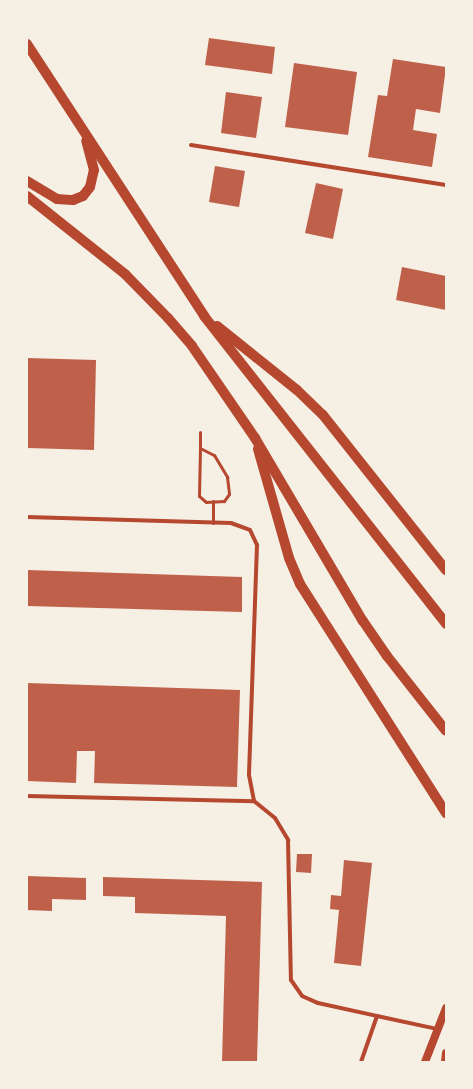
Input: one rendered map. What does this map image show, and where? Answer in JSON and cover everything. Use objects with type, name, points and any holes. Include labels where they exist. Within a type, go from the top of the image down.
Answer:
[{"type":"main road","points":[[27,44],[50,76],[204,316],[446,624]]},
{"type":"main road","points":[[27,181],[53,196],[68,201],[83,196],[92,180],[94,163],[90,148],[50,76]]},
{"type":"main road","points":[[27,196],[111,262],[168,318],[210,370],[255,438],[364,621],[387,656],[446,731]]},
{"type":"main road","points":[[204,316],[297,390],[323,414],[446,570]]},
{"type":"main road","points":[[255,438],[289,558],[300,584],[446,813]]},
{"type":"main road","points":[[425,1062],[446,1008]]},
{"type":"main road","points":[[445,1062],[446,1053]]},
{"type":"street","points":[[191,145],[446,185]]},
{"type":"street","points":[[27,517],[213,522],[237,524],[250,530],[257,545],[249,775],[254,802]]},
{"type":"street","points":[[27,796],[254,802],[275,818],[286,833],[289,846],[290,974],[292,984],[302,996],[318,1003],[437,1029]]},
{"type":"street","points":[[361,1062],[377,1016]]},
{"type":"lane","points":[[200,432],[199,496],[206,502],[227,499],[229,488],[227,477],[214,455],[200,448]]},
{"type":"lane","points":[[213,522],[214,501]]},
{"type":"building","points":[[209,38],[275,47],[272,74],[205,65]]},
{"type":"building","points":[[393,59],[446,67],[440,113],[416,109],[413,130],[437,134],[432,167],[368,157],[378,95],[387,96]]},
{"type":"building","points":[[294,63],[357,72],[348,135],[285,127]]},
{"type":"building","points":[[226,92],[262,97],[256,138],[221,133]]},
{"type":"building","points":[[215,166],[245,171],[239,207],[209,202]]},
{"type":"building","points":[[316,183],[343,189],[333,239],[305,233]]},
{"type":"building","points":[[402,267],[446,276],[446,310],[396,300]]},
{"type":"building","points":[[27,358],[96,360],[94,450],[27,448]]},
{"type":"building","points":[[27,570],[242,577],[242,612],[27,606]]},
{"type":"building","points":[[27,683],[240,690],[237,787],[94,783],[95,751],[77,751],[76,783],[27,781]]},
{"type":"building","points":[[297,854],[312,854],[311,873],[296,872]]},
{"type":"building","points":[[344,860],[372,863],[361,966],[334,963],[339,910],[330,909],[331,895],[341,896]]},
{"type":"building","points":[[27,876],[86,878],[86,900],[52,899],[52,911],[27,910]]},
{"type":"building","points":[[103,877],[262,882],[257,1062],[222,1062],[226,916],[135,913],[135,897],[103,896]]}]
